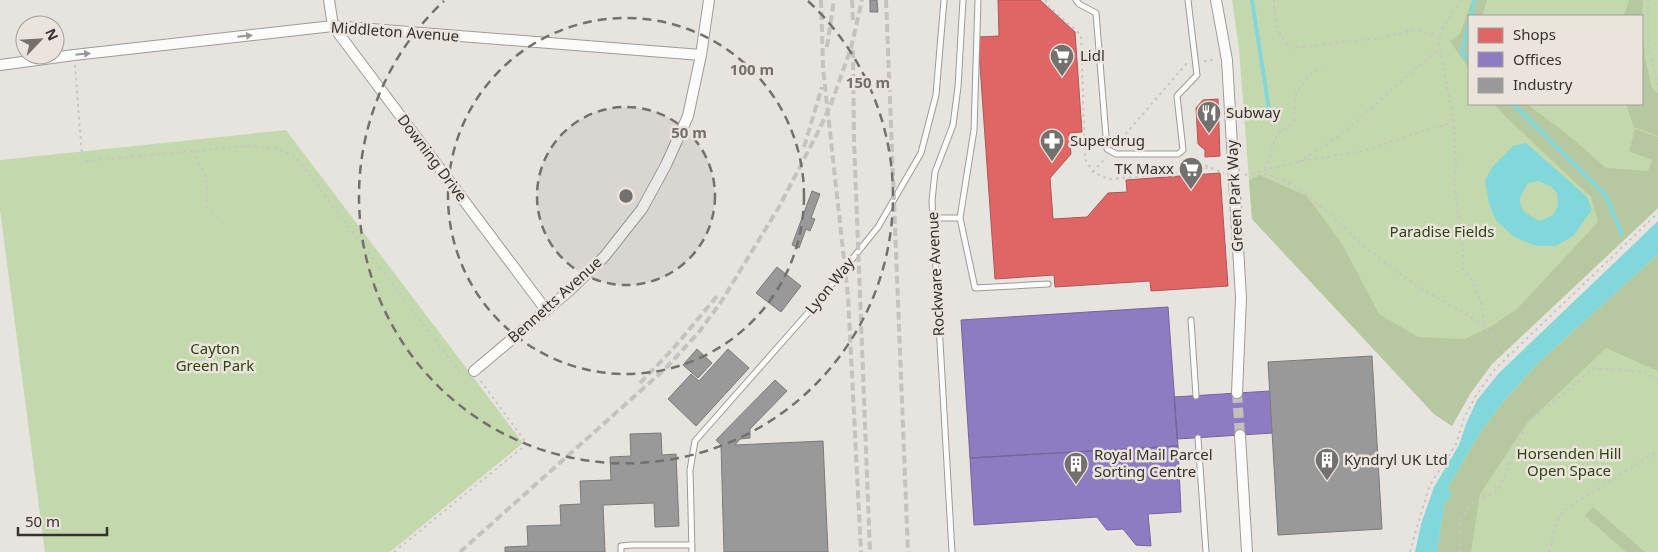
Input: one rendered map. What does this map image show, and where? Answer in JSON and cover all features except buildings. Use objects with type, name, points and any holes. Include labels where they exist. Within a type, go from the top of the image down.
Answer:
[{"type":"street","name":"Downing Drive","points":[[329,0],[333,26],[546,310]]},
{"type":"street","name":"Bennetts Avenue","points":[[476,374],[604,257],[642,208],[679,140],[688,116],[701,55],[709,0]]},
{"type":"street","name":"Green Park Way","points":[[1216,0],[1227,60],[1241,298],[1237,393]]},
{"type":"street","name":"Middleton Avenue","points":[[0,64],[74,54],[333,26],[701,55]]},
{"type":"street","points":[[1240,435],[1247,552]]},
{"type":"lane","name":"Lyon Way","points":[[692,552],[690,470],[695,441],[815,305],[878,227],[921,153],[936,95],[944,0]]},
{"type":"lane","name":"Rockware Avenue","points":[[952,552],[932,201],[935,172],[953,126],[958,87],[963,0]]},
{"type":"lane","points":[[978,0],[974,130],[960,218],[975,288],[1048,284]]},
{"type":"lane","points":[[1076,0],[1079,4],[1096,13],[1107,149],[1116,154],[1178,154],[1183,150],[1178,96],[1197,75],[1188,0]]},
{"type":"lane","points":[[933,218],[960,218]]},
{"type":"lane","points":[[1191,320],[1196,396]]},
{"type":"lane","points":[[1198,438],[1206,552]]},
{"type":"lane","points":[[621,552],[621,546],[631,545],[692,545]]},
{"type":"path","points":[[1274,0],[1274,20],[1279,34],[1290,48],[1348,40],[1382,38],[1412,30],[1437,35]]},
{"type":"path","points":[[1437,35],[1440,34],[1462,0]]},
{"type":"path","points":[[1648,0],[1648,46],[1658,85]]},
{"type":"path","points":[[1437,35],[1454,123],[1456,166],[1454,184],[1463,249],[1463,269],[1470,277],[1481,300],[1485,329]]},
{"type":"path","points":[[1296,163],[1335,138],[1416,67],[1440,49]]},
{"type":"path","points":[[74,54],[82,156],[88,160],[246,146],[274,148],[295,156],[462,374],[476,374],[527,444],[394,552]]},
{"type":"path","points":[[1093,172],[1187,63],[1215,60]]},
{"type":"path","points":[[1264,170],[1277,134],[1294,122],[1296,93],[1310,74],[1323,68]]},
{"type":"path","points":[[1178,154],[1234,177],[1296,163],[1364,151],[1435,127],[1454,123]]},
{"type":"path","points":[[193,151],[207,185],[206,206],[212,214],[220,219]]},
{"type":"path","points":[[1258,172],[1268,174],[1289,184],[1312,198],[1367,248],[1405,278],[1478,323],[1509,356]]},
{"type":"path","points":[[1410,552],[1430,485],[1456,444],[1464,418],[1475,397],[1496,369],[1509,356],[1658,214]]},
{"type":"path","points":[[1460,552],[1460,520],[1473,502],[1498,491],[1527,424],[1594,368],[1644,372],[1658,380]]},
{"type":"path","points":[[1549,552],[1555,526],[1564,510],[1658,451]]},
{"type":"green space","name":"Paradise Fields","points":[[1232,0],[1658,0],[1658,208],[1492,364],[1470,394],[1452,426],[1434,414],[1252,219],[1239,49]]},
{"type":"green space","points":[[1472,0],[1487,0],[1482,15],[1468,15],[1468,68],[1450,41],[1460,34]]},
{"type":"green space","points":[[1629,0],[1643,0],[1642,15],[1624,15]]},
{"type":"green space","points":[[1643,37],[1645,58],[1652,88],[1658,93],[1658,136],[1634,127],[1626,105],[1643,105]]},
{"type":"green space","points":[[1495,105],[1528,105],[1567,134],[1606,168],[1648,171],[1652,160],[1629,151],[1635,129],[1658,137],[1658,208],[1492,364],[1470,394],[1452,426],[1434,414],[1252,219],[1249,181],[1259,175],[1307,196],[1342,244],[1379,314],[1418,337],[1465,339],[1492,326],[1517,309],[1598,222],[1591,197]]},
{"type":"green space","name":"Cayton Green Park","points":[[286,130],[523,443],[390,552],[45,552],[0,210],[0,160]]},
{"type":"green space","name":"Horsenden Hill Open Space","points":[[1658,254],[1658,552],[1437,552],[1444,505]]},
{"type":"green space","points":[[1658,254],[1658,371],[1606,348],[1527,423],[1480,494],[1471,552],[1437,552],[1444,505],[1451,493],[1448,487],[1479,434],[1502,403],[1537,364]]},
{"type":"green space","points":[[1593,507],[1645,552],[1626,552],[1585,516]]},
{"type":"water","points":[[1526,143],[1587,197],[1592,210],[1573,236],[1556,246],[1536,246],[1514,237],[1496,220],[1489,204],[1485,180],[1493,166],[1513,146]],"holes":[[[1539,181],[1552,187],[1557,193],[1558,205],[1553,215],[1540,221],[1523,210],[1520,201],[1528,183]]]},
{"type":"water","points":[[1658,221],[1658,254],[1537,364],[1502,403],[1479,434],[1448,487],[1448,490],[1452,493],[1444,505],[1437,552],[1415,552],[1421,524],[1434,487],[1459,445],[1477,400],[1499,373]]},
{"type":"waterway","points":[[1252,0],[1269,110]]},
{"type":"waterway","points":[[1471,15],[1474,0]]},
{"type":"waterway","points":[[1468,26],[1462,53],[1468,59]]},
{"type":"waterway","points":[[1514,105],[1606,196],[1622,235]]},
{"type":"tunnel","points":[[1237,393],[1240,435]]},
{"type":"railway","points":[[821,0],[823,68],[848,296],[861,552]]},
{"type":"railway","points":[[827,47],[834,0]]},
{"type":"railway","points":[[852,0],[853,22]]},
{"type":"railway","points":[[460,552],[665,369],[699,332],[721,302],[779,207],[818,132],[831,104],[851,48],[862,0]]},
{"type":"railway","points":[[886,0],[908,552]]},
{"type":"railway","points":[[853,50],[854,141],[870,552]]},
{"type":"railway","points":[[804,147],[822,87]]},
{"type":"railway","points":[[640,383],[672,350],[718,295]]},
{"type":"place","name":"Lidl","points":[[1062,77]]},
{"type":"place","name":"Subway","points":[[1209,134]]},
{"type":"place","name":"Superdrug","points":[[1052,162]]},
{"type":"place","name":"TK Maxx","points":[[1191,190]]},
{"type":"place","name":"Kyndryl UK Ltd","points":[[1327,481]]},
{"type":"place","name":"Royal Mail Parcel Sorting Centre","points":[[1076,485]]}]
